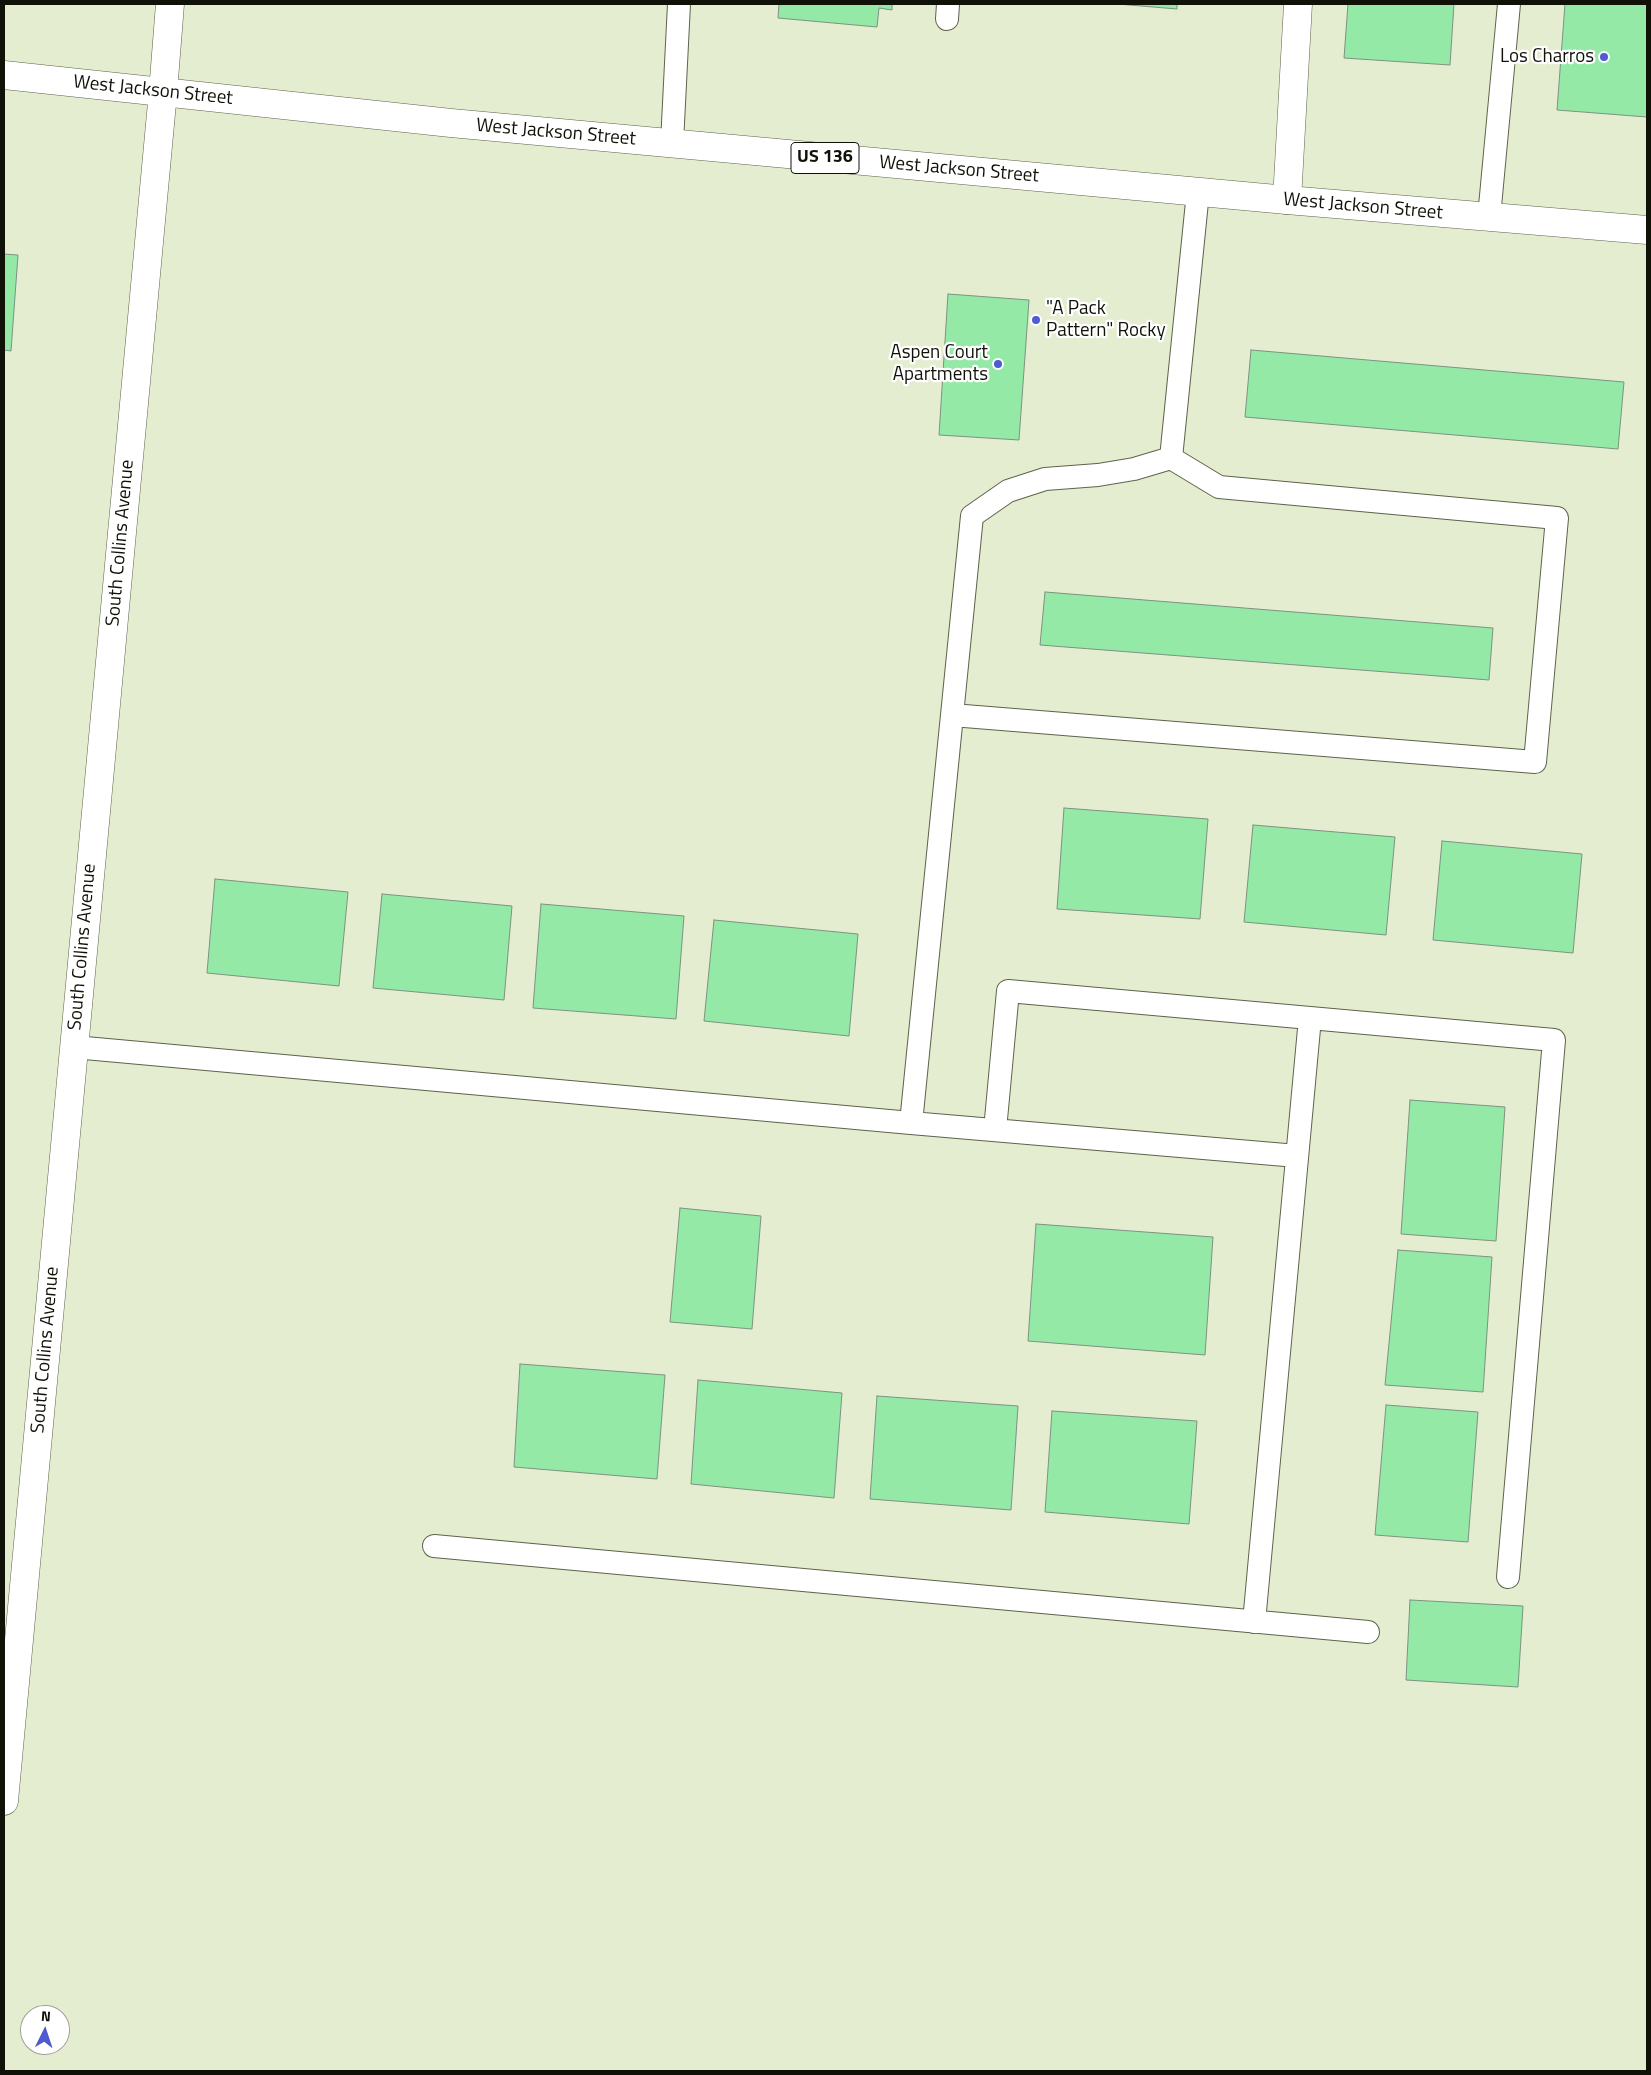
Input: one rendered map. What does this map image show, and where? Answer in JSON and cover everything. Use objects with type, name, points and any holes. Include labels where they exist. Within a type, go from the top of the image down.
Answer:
[{"type":"street","name":"South Collins Avenue","points":[[4,1802],[170,4]]},
{"type":"street","points":[[1287,200],[1298,4]]},
{"type":"street","name":"West Jackson Street","points":[[4,75],[441,122],[1287,200],[1647,230]]},
{"type":"lane","points":[[672,143],[679,4]]},
{"type":"lane","points":[[1489,217],[1509,4]]},
{"type":"lane","points":[[1171,458],[1198,192]]},
{"type":"lane","points":[[911,1122],[972,516],[1008,491],[1045,479],[1098,475],[1134,469],[1171,458],[1218,487],[1557,518],[1536,762],[952,715]]},
{"type":"lane","points":[[995,1130],[1008,991],[1554,1040],[1508,1577]]},
{"type":"lane","points":[[1254,1622],[1310,1018]]},
{"type":"lane","points":[[74,1047],[1297,1156]]},
{"type":"lane","points":[[434,1546],[1368,1632]]},
{"type":"building","points":[[779,4],[892,4],[892,10],[879,8],[877,27],[778,18]]},
{"type":"building","points":[[1117,4],[1177,4],[1177,9]]},
{"type":"building","points":[[1348,4],[1454,4],[1450,65],[1344,58]]},
{"type":"building","name":"Los Charros","points":[[1565,4],[1647,4],[1647,117],[1557,110]]},
{"type":"building","points":[[4,254],[18,255],[11,351],[4,350]]},
{"type":"building","points":[[948,294],[1029,300],[1019,440],[939,435]]},
{"type":"building","points":[[1251,350],[1624,382],[1618,449],[1245,417]]},
{"type":"building","points":[[1045,592],[1493,628],[1489,680],[1040,645]]},
{"type":"building","points":[[1064,808],[1208,819],[1200,919],[1057,909]]},
{"type":"building","points":[[1253,825],[1395,837],[1386,935],[1244,922]]},
{"type":"building","points":[[1442,841],[1582,854],[1573,953],[1433,940]]},
{"type":"building","points":[[215,879],[348,892],[339,986],[207,973]]},
{"type":"building","points":[[382,894],[512,906],[504,1000],[373,988]]},
{"type":"building","points":[[541,904],[684,916],[676,1019],[533,1008]]},
{"type":"building","points":[[714,920],[858,934],[849,1036],[704,1021]]},
{"type":"building","points":[[1410,1100],[1505,1107],[1496,1241],[1401,1234]]},
{"type":"building","points":[[680,1208],[761,1216],[752,1329],[670,1322]]},
{"type":"building","points":[[1036,1224],[1213,1237],[1205,1355],[1028,1341]]},
{"type":"building","points":[[1398,1250],[1492,1257],[1483,1392],[1385,1385]]},
{"type":"building","points":[[520,1364],[665,1375],[657,1479],[514,1467]]},
{"type":"building","points":[[698,1380],[842,1393],[834,1498],[691,1484]]},
{"type":"building","points":[[877,1396],[1018,1406],[1011,1510],[870,1499]]},
{"type":"building","points":[[1386,1405],[1478,1412],[1468,1542],[1375,1535]]},
{"type":"building","points":[[1052,1411],[1197,1421],[1189,1524],[1045,1512]]},
{"type":"building","points":[[1410,1600],[1523,1606],[1518,1687],[1406,1680]]},
{"type":"place","name":"Los Charros","points":[[1604,57]]},
{"type":"place","name":"\"A Pack Pattern\" Rocky","points":[[1036,320]]},
{"type":"place","name":"Aspen Court Apartments","points":[[998,364]]}]
